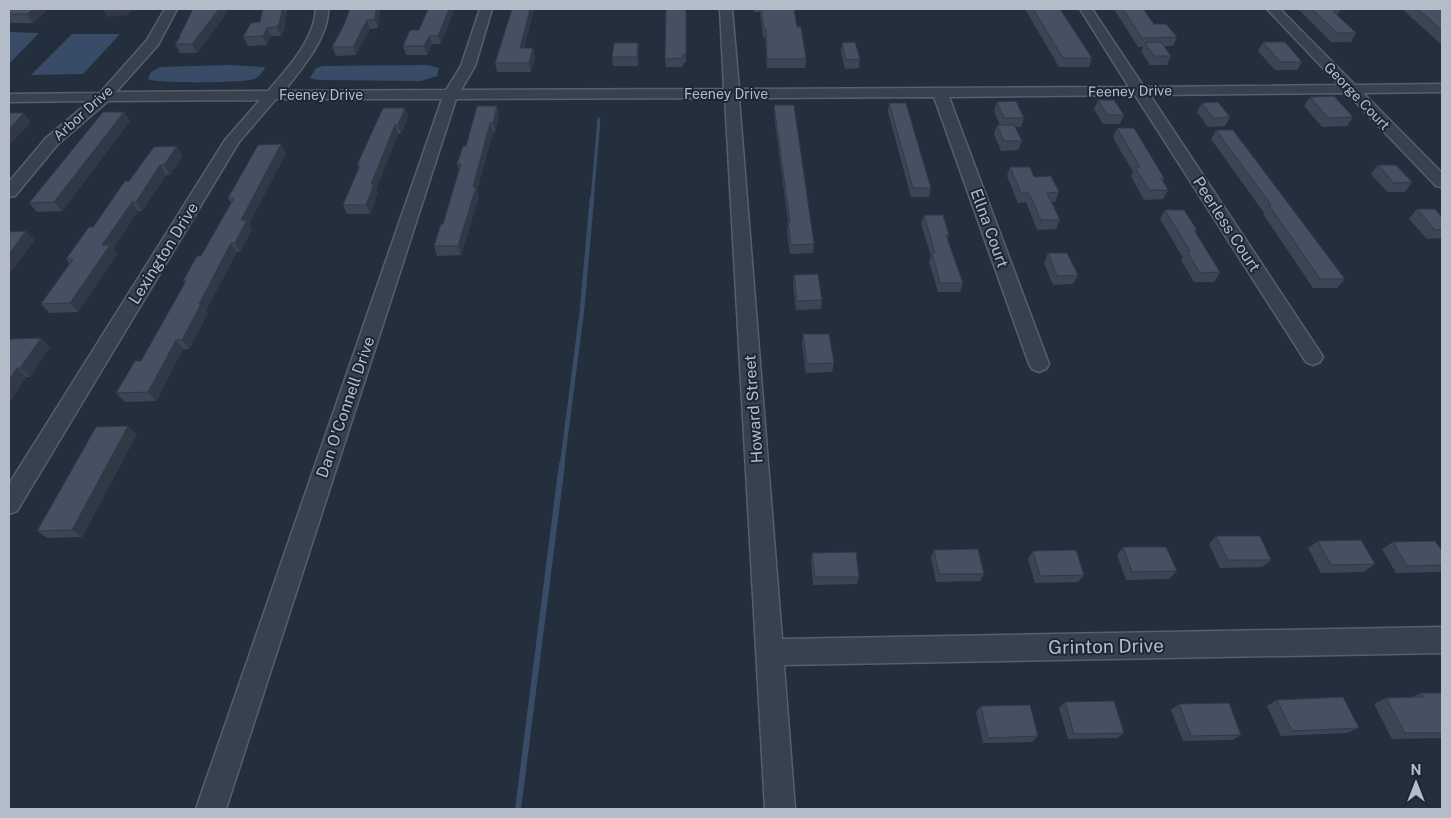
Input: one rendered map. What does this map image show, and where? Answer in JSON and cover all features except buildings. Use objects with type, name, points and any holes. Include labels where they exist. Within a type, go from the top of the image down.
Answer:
[{"type":"street","name":"Arbor Drive","points":[[9,192],[52,141],[104,97],[153,42],[171,9]]},
{"type":"street","name":"Lexington Drive","points":[[9,504],[228,146],[295,70],[318,30],[322,9]]},
{"type":"street","name":"Dan O'Connell Drive","points":[[211,809],[450,96],[468,66],[486,9]]},
{"type":"street","name":"Howard Street","points":[[726,9],[780,809]]},
{"type":"street","name":"Peerless Court","points":[[1086,9],[1313,357]]},
{"type":"street","name":"George Court","points":[[1273,9],[1442,182]]},
{"type":"street","name":"Feeney Drive","points":[[9,98],[1442,88]]},
{"type":"street","name":"Ellna Court","points":[[940,93],[1039,364]]},
{"type":"street","name":"Grinton Drive","points":[[770,652],[1442,640]]},
{"type":"water","points":[[9,32],[39,33],[9,64]]},
{"type":"water","points":[[72,34],[120,34],[83,74],[31,75]]},
{"type":"water","points":[[230,65],[265,68],[254,79],[246,80],[182,82],[148,79],[151,72],[160,67]]},
{"type":"water","points":[[427,65],[439,68],[437,76],[421,81],[318,80],[310,78],[316,68],[323,66]]},
{"type":"waterway","points":[[592,200],[599,119]]},
{"type":"waterway","points":[[562,465],[582,310],[592,198]]},
{"type":"waterway","points":[[518,809],[562,464]]}]
